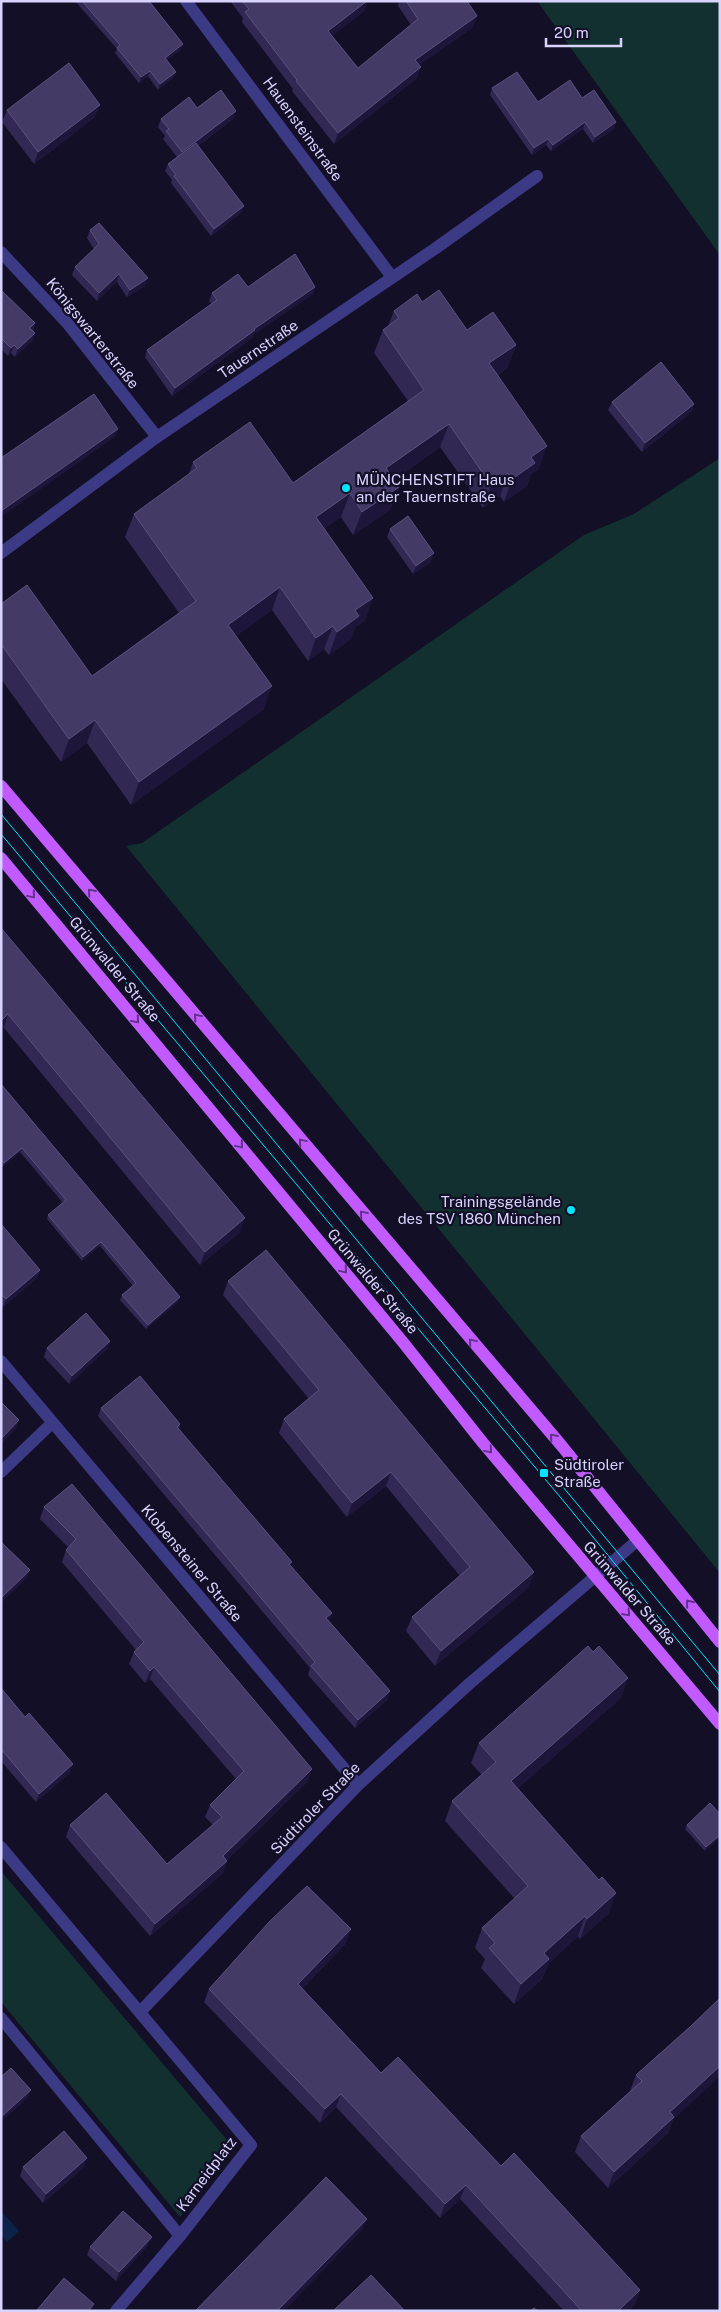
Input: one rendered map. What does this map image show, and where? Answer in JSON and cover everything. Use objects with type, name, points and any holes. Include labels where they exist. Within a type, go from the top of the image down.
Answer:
[{"type":"main road","points":[[1,786],[561,1445],[720,1642]]},
{"type":"main road","name":"Grünwalder Straße","points":[[1,858],[595,1576],[720,1724]]},
{"type":"street","name":"Hauensteinstraße","points":[[186,1],[221,45],[392,278]]},
{"type":"street","name":"Tauernstraße","points":[[1,553],[157,437],[392,278],[537,176]]},
{"type":"street","name":"Königswarterstraße","points":[[1,252],[68,324],[157,437]]},
{"type":"street","name":"Klobensteiner Straße","points":[[1,1361],[358,1786]]},
{"type":"street","points":[[1,1472],[52,1422]]},
{"type":"street","name":"Südtiroler Straße","points":[[140,2012],[358,1786],[468,1684],[638,1540]]},
{"type":"street","name":"Karneidplatz","points":[[1,1847],[251,2145],[180,2236],[1,2018]]},
{"type":"street","points":[[116,2311],[180,2236]]},
{"type":"green space","points":[[537,1],[720,1],[720,255]]},
{"type":"green space","name":"Trainingsgelände des TSV 1860 München","points":[[720,458],[720,1573],[126,846],[142,843],[584,535],[634,514]]},
{"type":"green space","points":[[1,1871],[232,2146],[180,2217],[1,2002]]},
{"type":"water","points":[[3,2213],[19,2231],[7,2242],[1,2235],[1,2215]]},
{"type":"building","points":[[82,1],[149,1],[183,44],[165,58],[176,72],[160,84],[150,71],[141,77],[117,48],[120,45]]},
{"type":"building","points":[[242,1],[367,1],[328,31],[358,68],[418,19],[406,1],[467,1],[477,16],[415,60],[421,67],[338,133],[296,81],[245,12],[249,9]]},
{"type":"building","points":[[69,63],[100,105],[38,152],[7,110]]},
{"type":"building","points":[[517,72],[538,102],[570,80],[582,98],[594,90],[616,122],[595,137],[585,122],[553,145],[548,139],[534,148],[492,88]]},
{"type":"building","points":[[221,90],[236,111],[182,152],[166,131],[169,129],[161,119],[189,97],[197,108]]},
{"type":"building","points":[[196,143],[244,206],[214,229],[174,176],[176,175],[168,164]]},
{"type":"building","points":[[99,223],[148,278],[130,290],[119,274],[99,293],[75,267],[99,244],[90,230]]},
{"type":"building","points":[[295,254],[315,287],[254,329],[175,388],[147,350],[217,300],[212,293],[238,274],[248,287]]},
{"type":"building","points":[[1,290],[35,323],[30,328],[35,333],[18,349],[14,345],[11,348],[1,338]]},
{"type":"building","points":[[439,290],[467,330],[493,312],[516,345],[489,363],[547,446],[531,457],[535,463],[512,479],[508,473],[491,485],[449,424],[386,468],[399,487],[362,512],[350,493],[316,517],[373,598],[355,610],[359,616],[337,632],[333,626],[316,638],[280,587],[228,625],[272,686],[139,782],[95,720],[69,739],[1,644],[1,604],[27,585],[92,676],[196,601],[134,514],[197,468],[193,462],[250,422],[293,483],[424,390],[383,330],[399,318],[394,311],[417,294],[422,302]]},
{"type":"building","points":[[661,362],[694,404],[645,443],[612,402]]},
{"type":"building","points":[[94,394],[118,429],[1,511],[1,458]]},
{"type":"building","points":[[408,516],[434,553],[416,566],[390,529]]},
{"type":"building","points":[[1,928],[245,1218],[205,1252],[8,1014],[1,1021]]},
{"type":"building","points":[[1,1084],[180,1297],[148,1325],[122,1295],[136,1283],[101,1242],[83,1257],[48,1215],[66,1200],[22,1148],[4,1163],[1,1160]]},
{"type":"building","points":[[1,1224],[40,1270],[6,1299],[1,1294]]},
{"type":"building","points":[[266,1250],[534,1572],[441,1651],[412,1617],[470,1567],[391,1472],[352,1503],[284,1419],[319,1390],[228,1281]]},
{"type":"building","points":[[86,1313],[110,1341],[72,1376],[47,1348]]},
{"type":"building","points":[[140,1376],[180,1424],[177,1427],[292,1562],[289,1564],[332,1613],[326,1618],[390,1691],[358,1720],[311,1666],[315,1662],[101,1408]]},
{"type":"building","points":[[1,1402],[19,1420],[1,1439]]},
{"type":"building","points":[[72,1484],[312,1769],[223,1856],[227,1861],[155,1924],[70,1825],[106,1793],[167,1864],[222,1817],[210,1805],[244,1771],[154,1667],[150,1671],[134,1652],[144,1642],[66,1550],[76,1539],[44,1507]]},
{"type":"building","points":[[1,1542],[30,1570],[1,1598]]},
{"type":"building","points":[[588,1646],[593,1652],[599,1646],[628,1678],[511,1781],[599,1880],[602,1877],[616,1893],[587,1919],[585,1916],[544,1953],[549,1959],[521,1984],[489,1948],[495,1943],[482,1928],[528,1886],[452,1801],[496,1762],[479,1743]]},
{"type":"building","points":[[1,1688],[25,1717],[29,1713],[73,1764],[39,1794],[1,1749]]},
{"type":"building","points":[[710,1803],[720,1814],[720,1835],[706,1847],[687,1825]]},
{"type":"building","points":[[307,1886],[351,1929],[298,1984],[381,2073],[398,2057],[501,2166],[514,2153],[640,2290],[618,2311],[582,2311],[466,2185],[445,2204],[341,2094],[325,2109],[209,1989],[270,1921]]},
{"type":"building","points":[[720,1998],[720,2066],[670,2112],[674,2117],[614,2172],[581,2136],[642,2081],[636,2075]]},
{"type":"building","points":[[11,2068],[31,2090],[1,2117],[1,2077]]},
{"type":"building","points":[[64,2131],[87,2158],[46,2194],[23,2167]]},
{"type":"building","points":[[326,2177],[367,2219],[277,2311],[195,2311]]},
{"type":"building","points":[[123,2211],[152,2237],[119,2272],[90,2247]]},
{"type":"building","points":[[371,2275],[405,2311],[333,2311]]},
{"type":"building","points":[[64,2278],[94,2304],[88,2311],[36,2311]]},
{"type":"tram line","points":[[1,814],[720,1675]]},
{"type":"tram line","points":[[1,834],[561,1498],[720,1692]]},
{"type":"place","name":"MÜNCHENSTIFT Haus an der Tauernstraße","points":[[346,488]]},
{"type":"place","name":"Trainingsgelände des TSV 1860 München","points":[[571,1210]]},
{"type":"place","name":"Südtiroler Straße","points":[[544,1473]]}]
